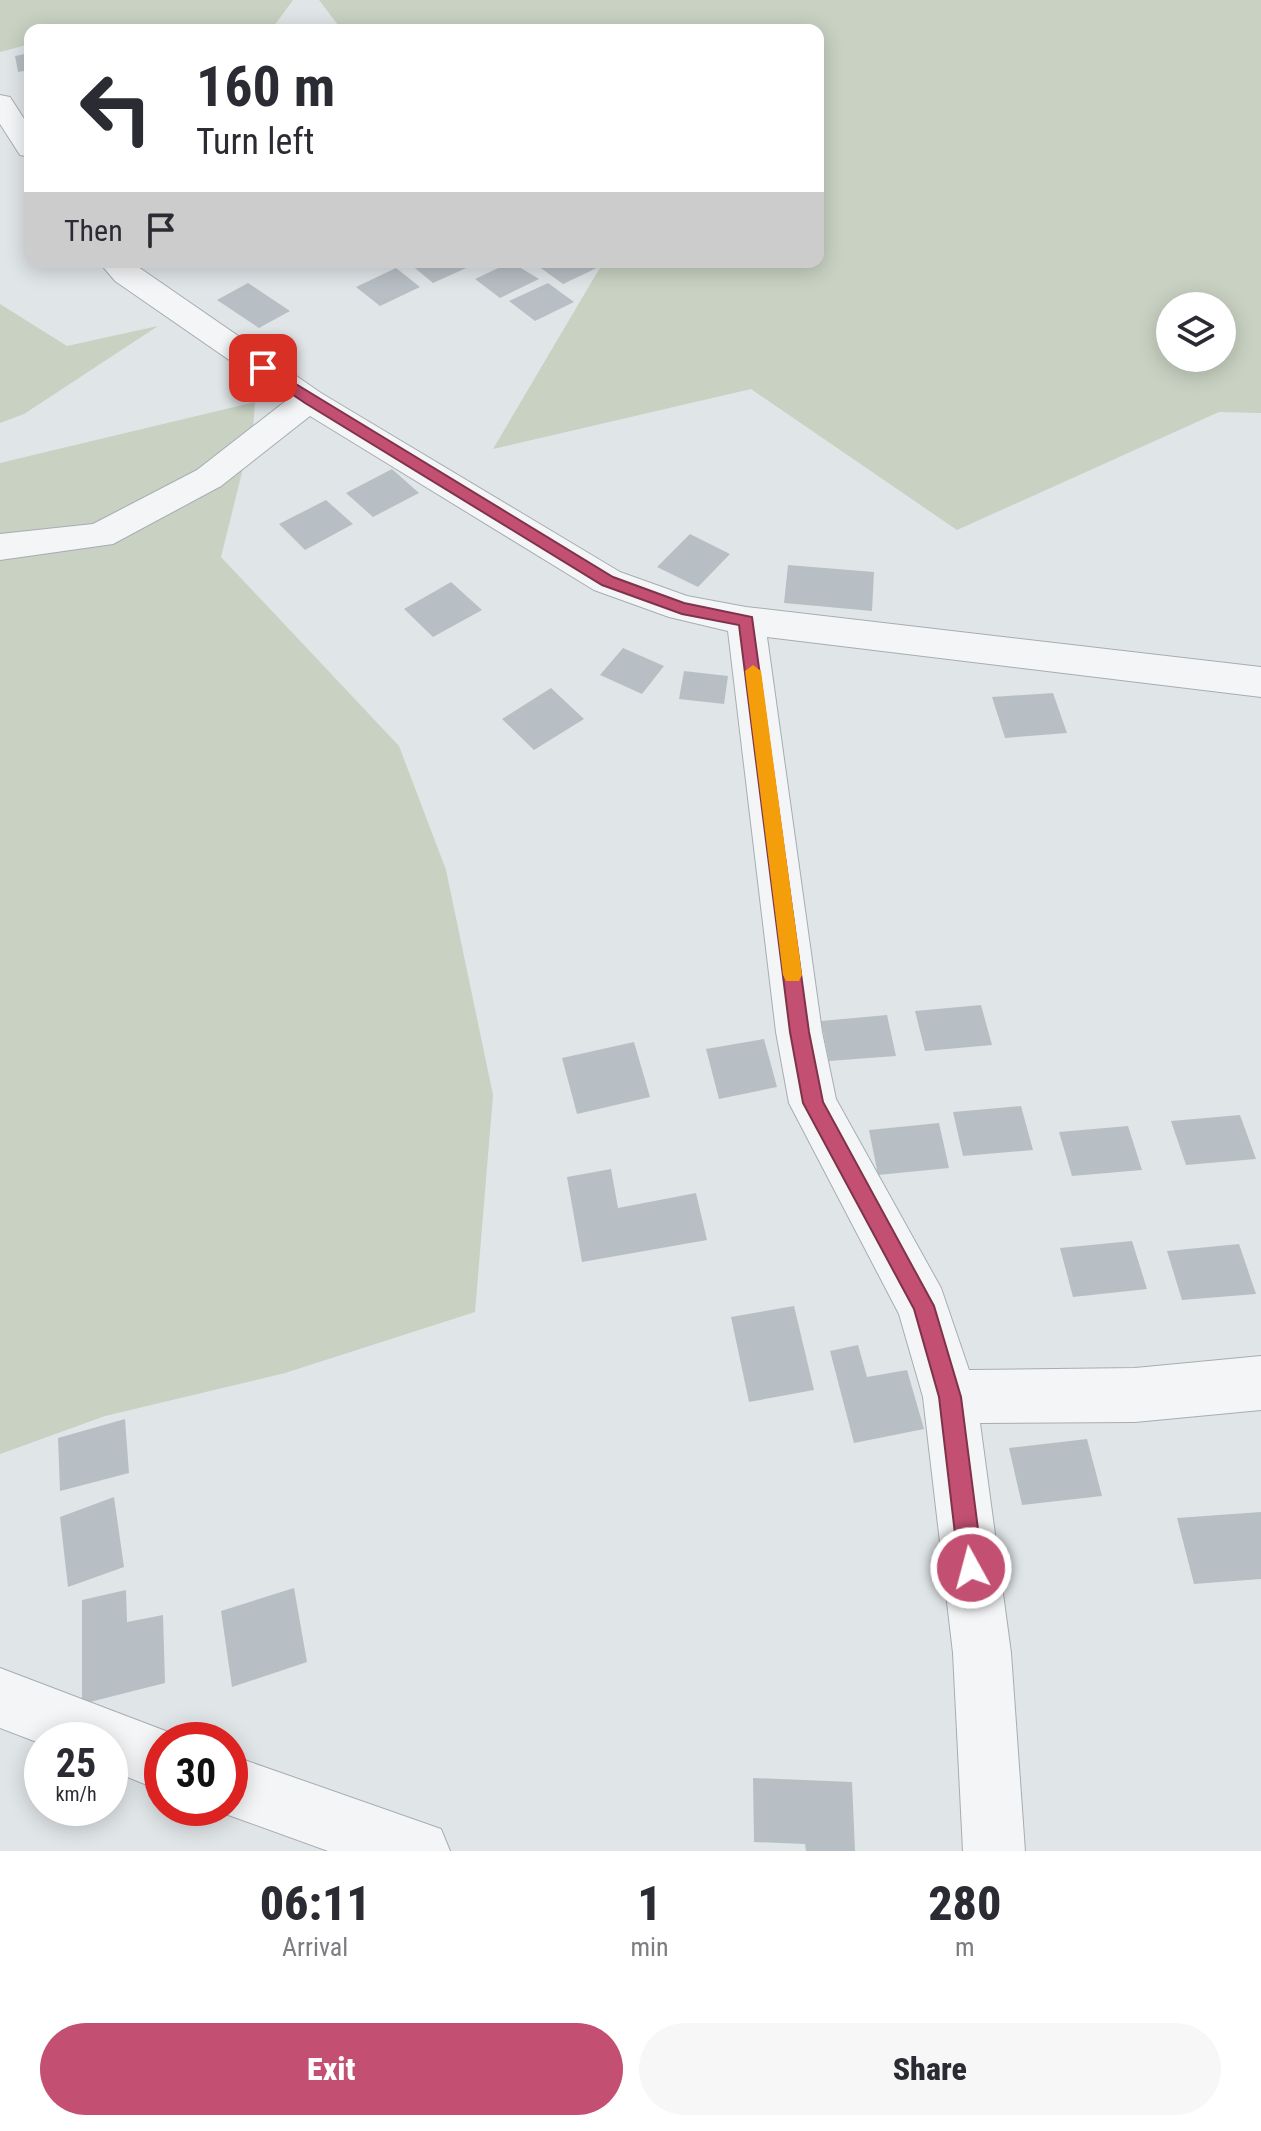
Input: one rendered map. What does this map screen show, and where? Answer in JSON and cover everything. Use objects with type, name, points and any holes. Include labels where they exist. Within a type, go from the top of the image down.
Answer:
[{"type":"street","points":[[0,103],[24,140]]},
{"type":"street","points":[[120,268],[309,400],[607,581],[682,608],[746,621],[1261,682]]},
{"type":"street","points":[[0,547],[100,535],[209,478],[309,400]]},
{"type":"street","points":[[746,621],[799,1032],[813,1103],[923,1306],[950,1397],[982,1653],[994,1851]]},
{"type":"street","points":[[950,1397],[1135,1395],[1261,1383]]},
{"type":"street","points":[[0,1698],[144,1753]]},
{"type":"street","points":[[248,1792],[419,1851]]},
{"type":"green space","points":[[0,0],[293,0],[275,24],[24,24],[24,46],[0,52]]},
{"type":"green space","points":[[319,0],[1261,0],[1261,413],[1219,412],[957,530],[751,389],[493,449],[600,268],[824,268],[824,24],[337,24]]},
{"type":"green space","points":[[0,304],[67,346],[158,326],[24,414],[0,423]]},
{"type":"green space","points":[[255,402],[253,428],[221,557],[399,746],[446,870],[493,1095],[475,1312],[285,1373],[105,1416],[0,1454],[0,463]]},
{"type":"building","points":[[24,54],[24,71],[18,72],[15,56]]},
{"type":"building","points":[[396,268],[420,287],[380,306],[356,287]]},
{"type":"building","points":[[415,268],[466,268],[433,283]]},
{"type":"building","points":[[498,268],[521,268],[539,279],[500,298],[475,279]]},
{"type":"building","points":[[541,268],[597,268],[563,284]]},
{"type":"building","points":[[248,283],[290,311],[259,328],[217,300]]},
{"type":"building","points":[[548,283],[574,302],[535,321],[509,301]]},
{"type":"building","points":[[392,469],[419,493],[373,517],[346,493]]},
{"type":"building","points":[[326,500],[353,524],[305,550],[279,524]]},
{"type":"building","points":[[690,534],[730,554],[698,587],[657,567]]},
{"type":"building","points":[[788,565],[874,572],[872,611],[784,603]]},
{"type":"building","points":[[451,582],[482,610],[433,637],[404,609]]},
{"type":"building","points":[[623,648],[664,666],[642,694],[600,675]]},
{"type":"building","points":[[684,671],[728,676],[724,704],[679,699]]},
{"type":"building","points":[[551,688],[584,719],[534,750],[502,719]]},
{"type":"building","points":[[1053,693],[1067,733],[1005,738],[992,697]]},
{"type":"building","points":[[981,1005],[992,1045],[925,1051],[915,1011]]},
{"type":"building","points":[[887,1015],[896,1056],[829,1061],[821,1021]]},
{"type":"building","points":[[764,1039],[777,1087],[719,1099],[706,1049]]},
{"type":"building","points":[[634,1042],[650,1097],[577,1114],[562,1058]]},
{"type":"building","points":[[1021,1106],[1033,1150],[963,1156],[953,1112]]},
{"type":"building","points":[[1240,1115],[1256,1159],[1186,1165],[1171,1121]]},
{"type":"building","points":[[939,1123],[949,1168],[878,1175],[869,1130]]},
{"type":"building","points":[[1128,1126],[1142,1170],[1072,1176],[1059,1132]]},
{"type":"building","points":[[611,1169],[618,1208],[696,1193],[707,1240],[582,1262],[567,1177]]},
{"type":"building","points":[[1132,1241],[1147,1289],[1073,1297],[1060,1248]]},
{"type":"building","points":[[1239,1244],[1256,1294],[1182,1300],[1167,1251]]},
{"type":"building","points":[[794,1306],[814,1390],[749,1402],[731,1317]]},
{"type":"building","points":[[858,1345],[867,1377],[907,1370],[924,1429],[854,1443],[830,1351]]},
{"type":"building","points":[[125,1419],[129,1473],[60,1491],[58,1438]]},
{"type":"building","points":[[1087,1439],[1102,1496],[1022,1505],[1009,1448]]},
{"type":"building","points":[[114,1497],[124,1567],[68,1587],[60,1517]]},
{"type":"building","points":[[1261,1512],[1261,1579],[1194,1584],[1177,1518]]},
{"type":"building","points":[[294,1588],[307,1662],[232,1687],[221,1611]]},
{"type":"building","points":[[126,1590],[127,1622],[163,1615],[165,1683],[82,1704],[82,1600]]},
{"type":"building","points":[[753,1778],[852,1782],[855,1851],[806,1851],[805,1844],[754,1842]]},
{"type":"slow traffic","points":[[753,671],[792,975]]},
{"type":"route","points":[[263,368],[309,400],[607,581],[682,608],[746,621],[799,1032],[813,1103],[923,1306],[950,1397],[971,1568]]}]
